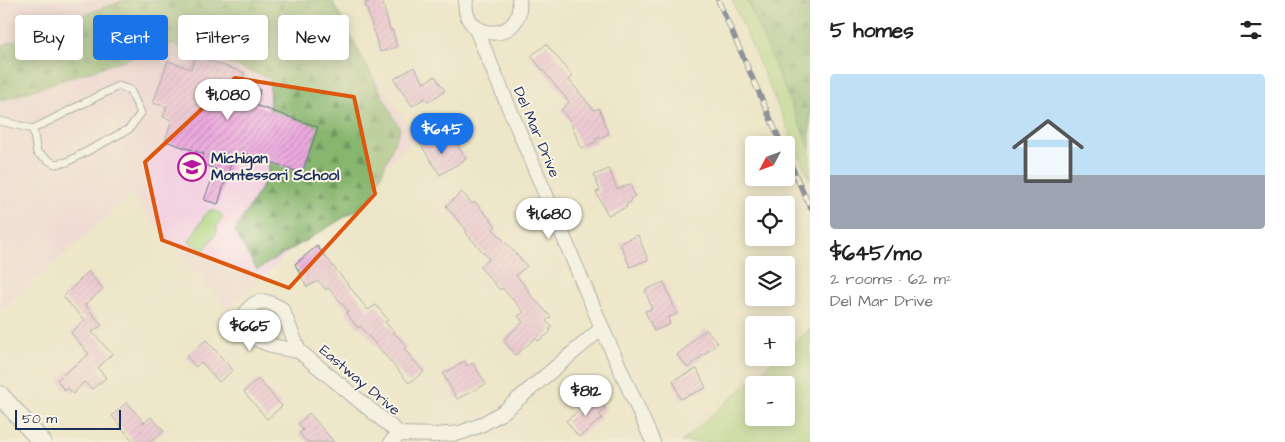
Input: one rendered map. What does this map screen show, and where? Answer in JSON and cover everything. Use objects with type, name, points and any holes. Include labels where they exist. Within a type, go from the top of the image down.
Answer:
[{"type":"street","name":"Del Mar Drive","points":[[466,0],[466,14],[475,26],[602,328],[653,442]]},
{"type":"street","points":[[475,26],[481,31],[488,33],[504,31],[510,27],[519,14],[519,0]]},
{"type":"street","points":[[395,438],[460,433],[481,425],[503,412],[602,328]]},
{"type":"street","name":"Eastway Drive","points":[[299,351],[395,438]]},
{"type":"street","points":[[0,395],[42,442]]},
{"type":"lane","points":[[0,121],[33,129],[118,86],[130,90],[141,113],[129,129],[67,162],[55,164],[37,152],[33,129]]},
{"type":"highlighted area","points":[[235,78],[354,97],[375,194],[289,288],[162,240],[145,162]]},
{"type":"shaded area","name":"Michigan Montessori School","points":[[0,0],[325,0],[335,15],[278,15],[278,60],[349,60],[349,37],[415,138],[227,309],[131,195],[0,311]]},
{"type":"green space","points":[[124,0],[332,0],[340,15],[278,15],[278,60],[349,60],[349,32],[400,129],[370,202],[257,270],[235,231],[268,176],[270,78],[218,60],[268,60],[268,15],[178,15],[178,46],[172,44],[168,45],[168,15],[93,15],[93,60],[124,60],[0,101],[0,46],[15,40],[15,60],[83,60],[83,15]]},
{"type":"green space","points":[[732,0],[810,0],[810,180],[795,145],[795,136],[791,136]]},
{"type":"green space","points":[[747,0],[810,0],[810,149]]},
{"type":"green space","points":[[213,210],[221,214],[223,218],[217,225],[217,232],[203,252],[189,241],[207,212]]},
{"type":"green space","points":[[810,329],[810,442],[681,442],[745,386],[745,426],[795,426],[795,376],[756,376],[768,366],[795,366],[795,342]]},
{"type":"building","points":[[382,0],[397,47],[380,52],[365,3]]},
{"type":"building","points":[[546,44],[573,76],[569,80],[594,110],[599,108],[609,134],[596,139],[596,142],[581,148],[570,121],[561,110],[569,102],[531,56]]},
{"type":"building","points":[[194,60],[208,60],[245,73],[241,84],[260,90],[255,105],[318,127],[302,173],[242,152],[239,162],[232,160],[218,204],[204,200],[216,169],[201,164],[204,154],[165,141],[172,120],[163,117],[167,107],[153,103],[168,61],[191,69]]},
{"type":"building","points":[[414,67],[424,83],[435,76],[445,91],[428,102],[425,98],[412,106],[394,79]]},
{"type":"building","points":[[431,134],[441,150],[455,141],[466,159],[440,175],[419,142]]},
{"type":"building","points":[[609,169],[617,189],[630,184],[635,196],[630,199],[631,202],[626,204],[627,207],[608,215],[596,192],[600,191],[594,175]]},
{"type":"building","points":[[462,192],[472,204],[475,202],[496,226],[493,229],[527,266],[516,275],[528,292],[551,317],[546,321],[552,327],[547,335],[538,341],[535,338],[516,355],[503,340],[523,322],[518,316],[524,312],[502,288],[500,290],[480,267],[489,259],[446,206]]},
{"type":"building","points":[[638,235],[648,260],[630,267],[620,243]]},
{"type":"building","points":[[317,246],[368,310],[376,305],[388,320],[385,322],[407,347],[404,349],[424,372],[409,383],[360,326],[358,328],[346,313],[348,311],[329,288],[326,290],[318,281],[307,287],[295,264]]},
{"type":"building","points":[[88,272],[103,289],[85,305],[102,325],[92,332],[112,354],[98,368],[106,378],[92,389],[84,382],[73,394],[68,388],[65,391],[57,380],[89,354],[71,333],[85,320],[63,297]]},
{"type":"building","points":[[664,282],[677,314],[668,318],[670,324],[654,331],[645,311],[652,309],[645,290]]},
{"type":"building","points":[[706,329],[718,343],[688,368],[677,355]]},
{"type":"building","points":[[206,340],[233,370],[219,382],[201,362],[196,367],[186,356]]},
{"type":"building","points":[[465,361],[467,366],[473,363],[486,384],[457,399],[443,374]]},
{"type":"building","points":[[697,369],[706,388],[680,399],[673,380]]},
{"type":"building","points":[[258,379],[282,406],[267,419],[244,392]]},
{"type":"building","points":[[595,397],[606,409],[599,415],[602,418],[579,437],[566,421]]},
{"type":"building","points":[[127,402],[144,423],[151,417],[164,431],[150,442],[134,442],[112,416]]},
{"type":"building","points":[[309,413],[334,442],[307,442],[299,433],[303,430],[298,424]]},
{"type":"railway","points":[[718,0],[778,136]]},
{"type":"railway","points":[[795,174],[810,207]]},
{"type":"place","name":"Michigan Montessori School","points":[[192,167]]}]
